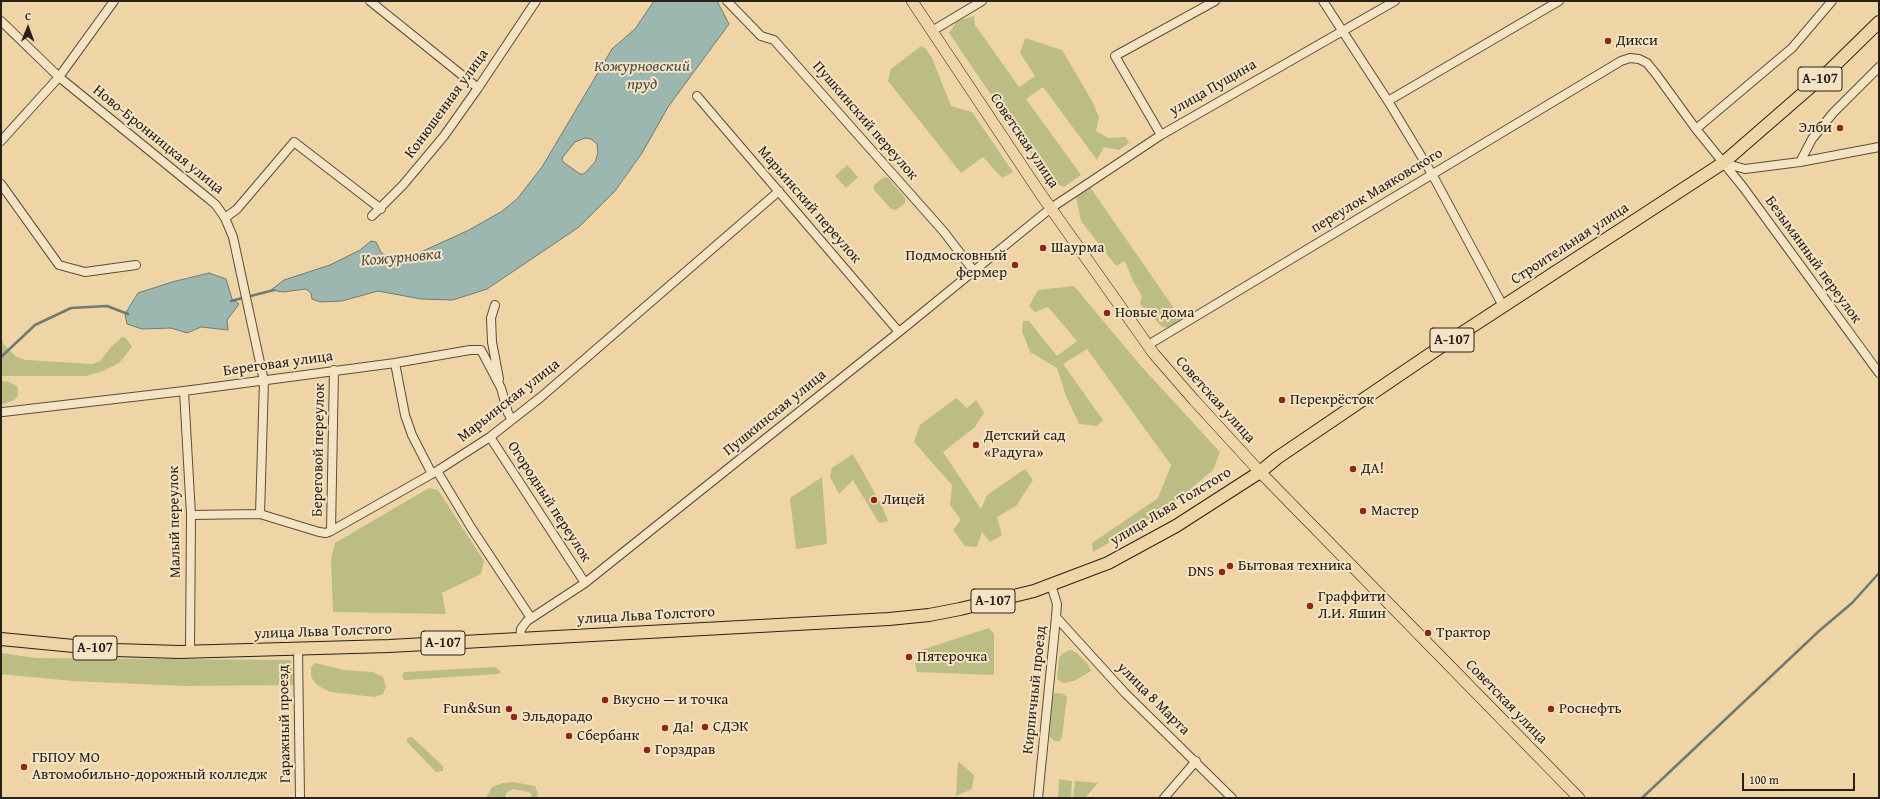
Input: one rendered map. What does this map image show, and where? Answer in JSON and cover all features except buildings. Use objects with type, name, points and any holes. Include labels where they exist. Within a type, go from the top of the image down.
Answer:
[{"type":"highway","name":"Строительная улица","points":[[1260,472],[1374,392],[1723,163],[1830,70],[1879,22]]},
{"type":"highway","name":"улица Льва Толстого","points":[[1,639],[115,650],[190,652],[298,649],[520,639],[840,622],[923,615],[990,602],[1051,585],[1108,563],[1176,526],[1260,472]]},
{"type":"main road","name":"Советская улица","points":[[912,1],[1051,208],[1148,345],[1194,400],[1260,472],[1579,798]]},
{"type":"street","points":[[1,141],[59,77],[114,1]]},
{"type":"street","points":[[370,1],[478,88]]},
{"type":"street","name":"Конюшенная улица","points":[[372,216],[381,209],[444,136],[536,1]]},
{"type":"street","name":"Пушкинский переулок","points":[[727,1],[761,36],[774,40],[944,232],[973,270]]},
{"type":"street","points":[[932,31],[982,1]]},
{"type":"street","points":[[1161,135],[1115,56],[1215,1]]},
{"type":"street","points":[[1323,1],[1388,101],[1432,174],[1503,306]]},
{"type":"street","name":"улица Пущина","points":[[1051,208],[1161,135],[1395,1]]},
{"type":"street","points":[[1388,101],[1559,1]]},
{"type":"street","points":[[1696,129],[1792,48],[1832,1]]},
{"type":"street","name":"Ново-Бронницкая улица","points":[[1,21],[59,77],[209,199],[225,218],[233,237],[264,380],[260,514]]},
{"type":"street","name":"Безымянный переулок","points":[[1622,61],[1630,58],[1639,59],[1647,63],[1879,373]]},
{"type":"street","name":"переулок Маяковского","points":[[1148,345],[1622,61]]},
{"type":"street","points":[[1800,162],[1812,138],[1833,113],[1879,67]]},
{"type":"street","name":"Марьинский переулок","points":[[697,96],[899,332]]},
{"type":"street","points":[[225,218],[238,209],[294,142],[381,209]]},
{"type":"street","points":[[1723,163],[1745,169],[1800,162],[1879,147]]},
{"type":"street","points":[[1,184],[58,265],[85,272],[136,265]]},
{"type":"street","name":"Марьинская улица","points":[[332,531],[435,472],[490,437],[512,420],[779,191]]},
{"type":"street","name":"Пушкинская улица","points":[[520,639],[521,629],[531,618],[585,582],[899,332],[973,270],[1051,208]]},
{"type":"street","points":[[494,305],[491,318],[492,342],[501,388]]},
{"type":"street","name":"Береговая улица","points":[[2,412],[184,391],[395,363],[470,350],[481,350],[501,388],[508,413],[512,420]]},
{"type":"street","points":[[395,363],[405,415],[412,436],[531,618]]},
{"type":"street","name":"Береговой переулок","points":[[332,531],[334,370]]},
{"type":"street","name":"Малый переулок","points":[[184,391],[191,515],[190,652]]},
{"type":"street","name":"Огородный переулок","points":[[490,437],[585,582]]},
{"type":"street","points":[[191,515],[260,514],[319,532],[326,533],[332,531]]},
{"type":"street","name":"Кирпичный проезд","points":[[1038,798],[1057,604],[1051,585]]},
{"type":"street","name":"улица 8 Марта","points":[[1056,617],[1125,694],[1196,761],[1232,798]]},
{"type":"street","name":"Гаражный проезд","points":[[298,649],[300,798]]},
{"type":"street","points":[[1164,798],[1196,761]]},
{"type":"green space","points":[[974,16],[975,25],[1019,87],[1035,76],[1020,53],[1025,38],[1062,50],[1092,101],[1099,117],[1096,131],[1108,138],[1126,137],[1129,143],[1119,150],[1104,147],[1097,160],[1043,87],[1026,99],[1081,175],[1064,187],[1049,180],[949,33],[957,21]]},
{"type":"green space","points":[[921,46],[926,49],[932,58],[951,106],[972,112],[1013,172],[1002,178],[983,157],[961,173],[888,81],[891,69]]},
{"type":"green space","points":[[847,165],[858,177],[846,188],[835,176]]},
{"type":"green space","points":[[884,177],[888,178],[905,198],[905,203],[896,210],[891,209],[874,190],[874,185]]},
{"type":"green space","points":[[1090,187],[1178,314],[1185,318],[1176,328],[1162,327],[1140,304],[1142,296],[1133,281],[1125,261],[1116,266],[1081,221],[1076,197]]},
{"type":"green space","points":[[1074,286],[1141,366],[1220,452],[1213,470],[1168,508],[1093,552],[1092,543],[1158,498],[1171,465],[1087,349],[1063,364],[1103,420],[1097,426],[1079,424],[1066,396],[1057,368],[1030,352],[1022,331],[1023,321],[1029,321],[1057,356],[1077,341],[1048,307],[1035,312],[1029,306],[1038,290]]},
{"type":"green space","points":[[122,337],[126,338],[132,347],[119,363],[103,371],[86,376],[1,376],[1,341],[16,357],[26,360],[93,364],[100,361],[112,346]]},
{"type":"green space","points":[[1,381],[9,382],[17,386],[18,396],[14,400],[1,405]]},
{"type":"green space","points":[[956,398],[967,408],[976,400],[984,413],[975,427],[943,452],[981,509],[987,495],[1025,469],[1033,480],[1016,506],[997,517],[1002,535],[990,542],[982,532],[977,547],[965,546],[953,530],[961,520],[950,505],[952,485],[914,442],[920,425]]},
{"type":"green space","points":[[853,454],[881,504],[888,521],[879,523],[853,480],[839,494],[830,477],[832,468]]},
{"type":"green space","points":[[822,477],[827,544],[796,549],[790,498]]},
{"type":"green space","points":[[429,488],[438,490],[484,561],[481,574],[442,593],[446,614],[333,612],[331,559],[335,543]]},
{"type":"green space","points":[[989,628],[994,634],[994,675],[917,672],[915,663],[921,650]]},
{"type":"green space","points":[[1070,650],[1077,653],[1088,664],[1091,671],[1074,681],[1063,683],[1057,679],[1059,658],[1062,654]]},
{"type":"green space","points":[[1,653],[36,658],[291,660],[294,685],[184,686],[73,681],[1,674]]},
{"type":"green space","points":[[315,663],[344,670],[373,672],[383,677],[386,687],[383,694],[375,697],[330,692],[317,685],[311,677],[311,667]]},
{"type":"green space","points":[[496,667],[501,672],[498,674],[405,680],[402,677],[404,672]]},
{"type":"green space","points":[[1055,693],[1064,694],[1067,697],[1062,737],[1060,741],[1055,741],[1049,737],[1052,696]]},
{"type":"green space","points":[[412,737],[443,766],[443,771],[436,772],[407,742],[407,739]]},
{"type":"green space","points":[[958,761],[974,775],[972,789],[956,796]]},
{"type":"green space","points":[[1059,779],[1072,781],[1071,798],[1058,798]]},
{"type":"green space","points":[[1075,781],[1098,783],[1085,798],[1073,798]]},
{"type":"green space","points":[[513,782],[535,786],[538,793],[537,798],[530,798],[532,795],[529,792],[513,789],[507,792],[505,798],[486,798],[492,787],[503,783]]},
{"type":"water","name":"Кожурновский пруд","points":[[654,1],[717,1],[729,24],[668,107],[642,153],[615,191],[579,227],[487,289],[453,300],[421,299],[378,291],[342,301],[320,302],[312,299],[311,293],[306,289],[283,292],[271,290],[284,280],[330,265],[360,250],[371,241],[376,242],[381,252],[390,260],[412,256],[467,231],[501,212],[517,199],[542,167],[612,49],[635,29]],"holes":[[[585,138],[591,139],[597,144],[598,153],[595,162],[584,174],[580,174],[563,162],[562,158],[575,142]]]},
{"type":"water","points":[[209,273],[226,279],[232,299],[239,304],[227,320],[228,330],[201,327],[187,333],[171,328],[142,329],[127,324],[125,314],[138,293],[172,282]]},
{"type":"waterway","name":"Кожурновка","points":[[231,301],[274,290]]},
{"type":"waterway","name":"Кожурновка","points":[[1,357],[35,325],[71,308],[107,306],[128,314]]},
{"type":"waterway","points":[[1642,798],[1819,631],[1852,603],[1879,573]]},
{"type":"place","name":"Дикси","points":[[1608,41]]},
{"type":"place","name":"Элби","points":[[1840,128]]},
{"type":"place","name":"Шаурма","points":[[1043,248]]},
{"type":"place","name":"Подмосковный фермер","points":[[1015,265]]},
{"type":"place","name":"Новые дома","points":[[1107,313]]},
{"type":"place","name":"Перекрёсток","points":[[1282,400]]},
{"type":"place","name":"Детский сад «Радуга»","points":[[976,445]]},
{"type":"place","name":"ДА!","points":[[1353,469]]},
{"type":"place","name":"Лицей","points":[[874,500]]},
{"type":"place","name":"Мастер","points":[[1363,511]]},
{"type":"place","name":"Бытовая техника","points":[[1230,566]]},
{"type":"place","name":"DNS","points":[[1222,572]]},
{"type":"place","name":"Граффити Л.И. Яшин","points":[[1310,606]]},
{"type":"place","name":"Трактор","points":[[1428,633]]},
{"type":"place","name":"Пятерочка","points":[[909,657]]},
{"type":"place","name":"Вкусно — и точка","points":[[605,700]]},
{"type":"place","name":"Fun&Sun","points":[[509,709]]},
{"type":"place","name":"Роснефть","points":[[1551,709]]},
{"type":"place","name":"Эльдорадо","points":[[514,717]]},
{"type":"place","name":"СДЭК","points":[[705,727]]},
{"type":"place","name":"Да!","points":[[665,728]]},
{"type":"place","name":"Сбербанк","points":[[569,736]]},
{"type":"place","name":"Горздрав","points":[[647,750]]},
{"type":"place","name":"ГБПОУ МО Автомобильно-дорожный колледж","points":[[24,767]]}]
